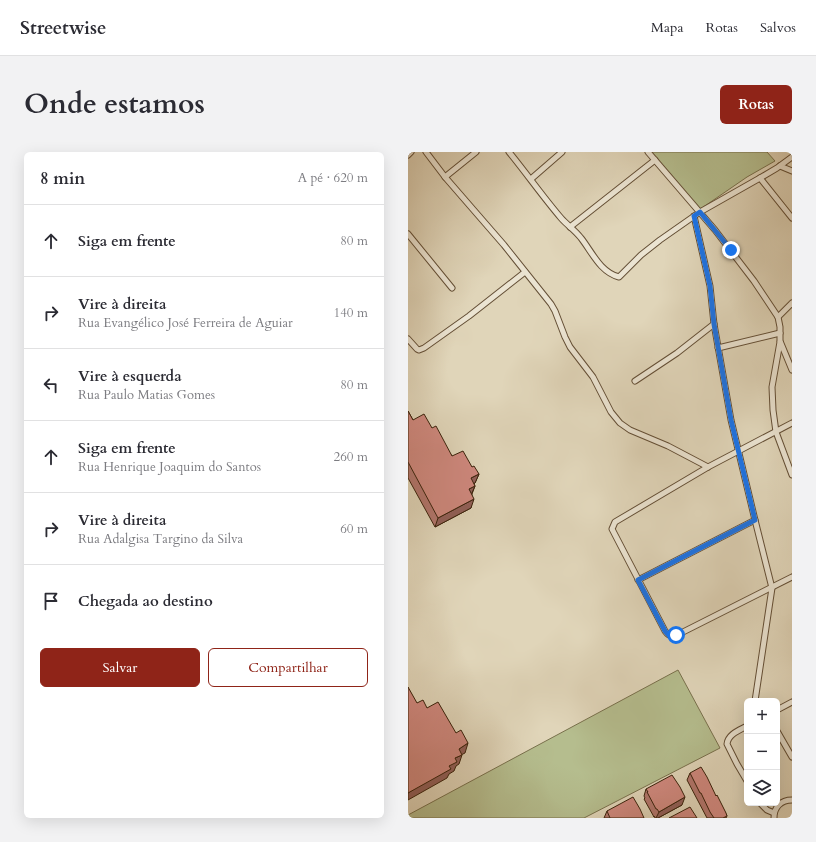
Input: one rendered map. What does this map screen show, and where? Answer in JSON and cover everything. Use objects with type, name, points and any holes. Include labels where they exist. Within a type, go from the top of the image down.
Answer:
[{"type":"street","points":[[408,155],[411,152]]},
{"type":"street","points":[[426,152],[445,177],[504,245],[555,311],[570,347],[593,377],[611,412],[620,423],[630,430],[668,446],[708,467]]},
{"type":"street","points":[[445,177],[476,152]]},
{"type":"street","points":[[509,152],[560,217],[581,238],[602,268],[608,273],[618,277],[641,255],[694,216],[780,166],[792,157]]},
{"type":"street","points":[[531,179],[562,152]]},
{"type":"street","points":[[648,152],[731,250],[778,317],[780,341],[772,387],[776,432],[792,475]]},
{"type":"street","points":[[570,227],[655,160]]},
{"type":"street","points":[[780,166],[792,171]]},
{"type":"street","points":[[760,178],[792,218]]},
{"type":"street","points":[[694,216],[710,286],[714,324],[731,420],[772,588],[755,698]]},
{"type":"street","points":[[408,234],[452,288]]},
{"type":"street","points":[[408,339],[417,349],[419,350],[424,348],[469,316],[525,272]]},
{"type":"street","points":[[778,317],[792,303]]},
{"type":"street","points":[[635,381],[677,353],[714,324]]},
{"type":"street","points":[[718,348],[780,333]]},
{"type":"street","points":[[780,341],[792,370]]},
{"type":"street","points":[[792,423],[708,467],[615,522],[612,527],[614,534],[668,635],[672,636],[681,633],[792,577]]},
{"type":"street","points":[[638,580],[755,520]]},
{"type":"street","points":[[780,708],[792,702]]},
{"type":"street","points":[[744,728],[730,736],[727,741],[727,744],[744,776]]},
{"type":"street","points":[[779,734],[792,758]]},
{"type":"street","points":[[763,806],[774,816],[777,806],[780,803],[786,800],[792,800]]},
{"type":"green space","points":[[651,152],[767,152],[775,161],[747,177],[699,210]]},
{"type":"green space","points":[[678,670],[720,748],[584,818],[408,818],[408,815]]},
{"type":"building","points":[[408,411],[413,420],[424,414],[432,428],[436,426],[452,456],[463,451],[472,467],[474,466],[479,474],[471,478],[475,486],[469,489],[474,499],[438,518],[408,462]]},
{"type":"building","points":[[408,687],[417,703],[423,700],[427,708],[438,702],[456,733],[461,730],[468,743],[459,749],[462,755],[455,758],[457,762],[449,766],[451,769],[408,793]]},
{"type":"building","points":[[701,767],[726,813],[727,816],[723,818],[714,818],[690,773]]},
{"type":"building","points":[[672,775],[685,797],[659,812],[646,789]]},
{"type":"building","points":[[633,797],[644,818],[610,818],[607,811]]},
{"type":"building","points":[[690,807],[697,818],[669,818]]},
{"type":"route","points":[[676,635],[668,635],[665,631],[638,580],[755,520],[731,420],[714,324],[710,286],[694,216],[700,212],[731,250]]}]
